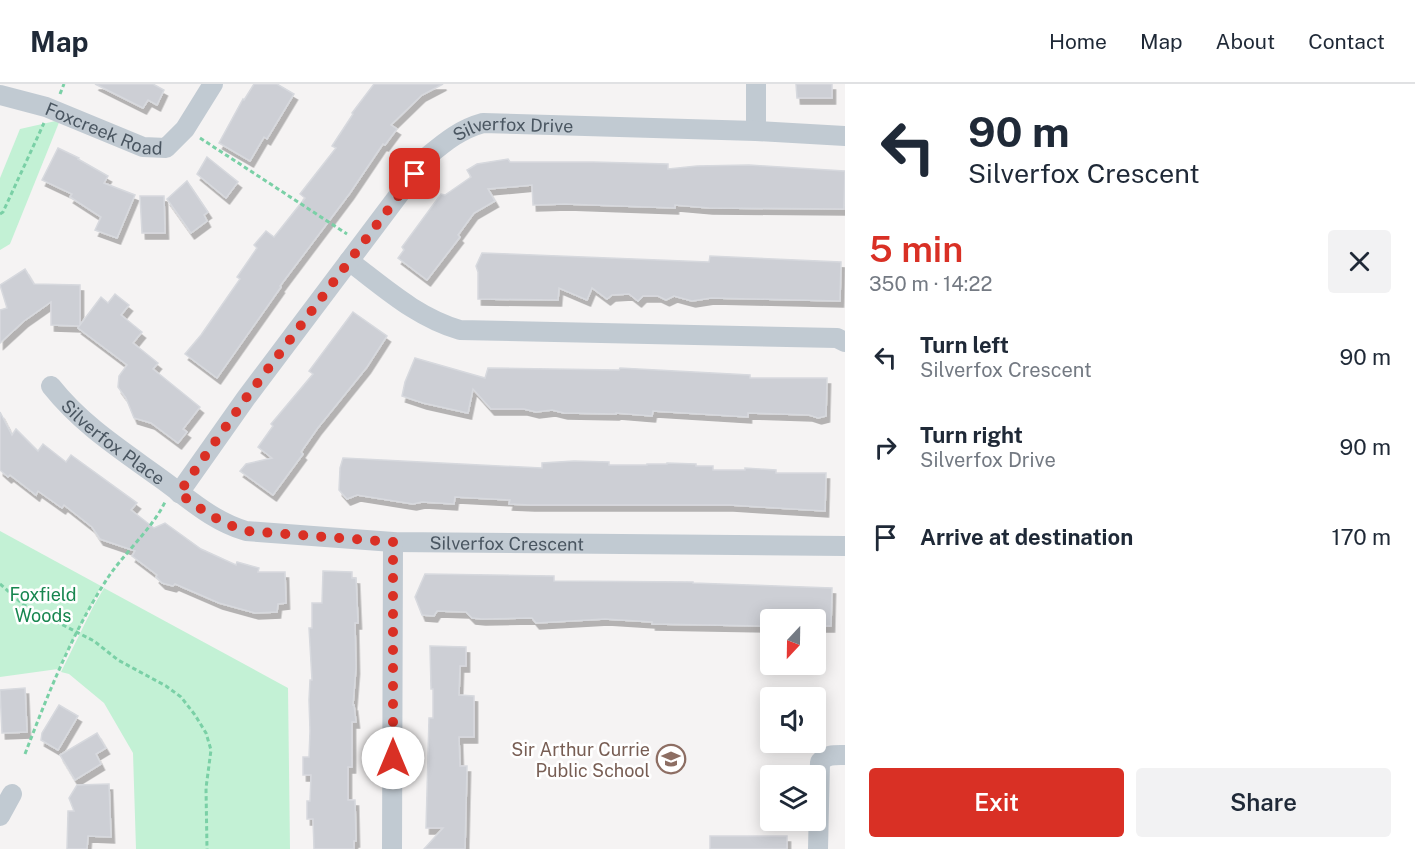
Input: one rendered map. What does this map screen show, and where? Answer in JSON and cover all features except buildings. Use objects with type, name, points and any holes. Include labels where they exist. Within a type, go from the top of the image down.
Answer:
[{"type":"street","name":"Foxcreek Road","points":[[0,95],[51,109],[143,147],[166,148],[185,129],[213,84]]},
{"type":"street","points":[[756,84],[756,131]]},
{"type":"street","name":"Silverfox Drive","points":[[173,495],[428,156],[448,139],[466,128],[483,123],[756,131],[845,136]]},
{"type":"street","points":[[349,261],[417,312],[438,324],[460,330],[837,338],[845,342]]},
{"type":"street","name":"Silverfox Place","points":[[51,386],[70,410],[173,495]]},
{"type":"street","name":"Silverfox Crescent","points":[[173,495],[228,525],[246,531],[393,542],[845,546]]},
{"type":"street","points":[[392,849],[393,542]]},
{"type":"street","points":[[818,849],[820,762],[824,757],[831,755],[845,755]]},
{"type":"street","points":[[0,816],[12,794]]},
{"type":"path","points":[[0,214],[3,212],[64,84]]},
{"type":"path","points":[[185,129],[345,232],[361,245]]},
{"type":"path","points":[[25,754],[46,701],[78,632],[108,578],[173,495]]},
{"type":"path","points":[[0,584],[24,605],[94,641],[118,660],[166,686],[181,697],[206,734],[211,750],[206,788],[207,849]]},
{"type":"green space","points":[[60,120],[10,244],[0,250],[0,178],[20,129]]},
{"type":"green space","name":"Foxfield Woods","points":[[0,531],[101,586],[58,669],[0,677]]},
{"type":"green space","points":[[104,588],[288,688],[290,849],[136,849],[133,753],[104,703],[69,674],[61,672]]},
{"type":"place","name":"Sir Arthur Currie Public School","points":[[671,759]]},
{"type":"route","points":[[393,758],[393,542],[246,531],[228,525],[179,493],[246,398],[415,174]]}]
